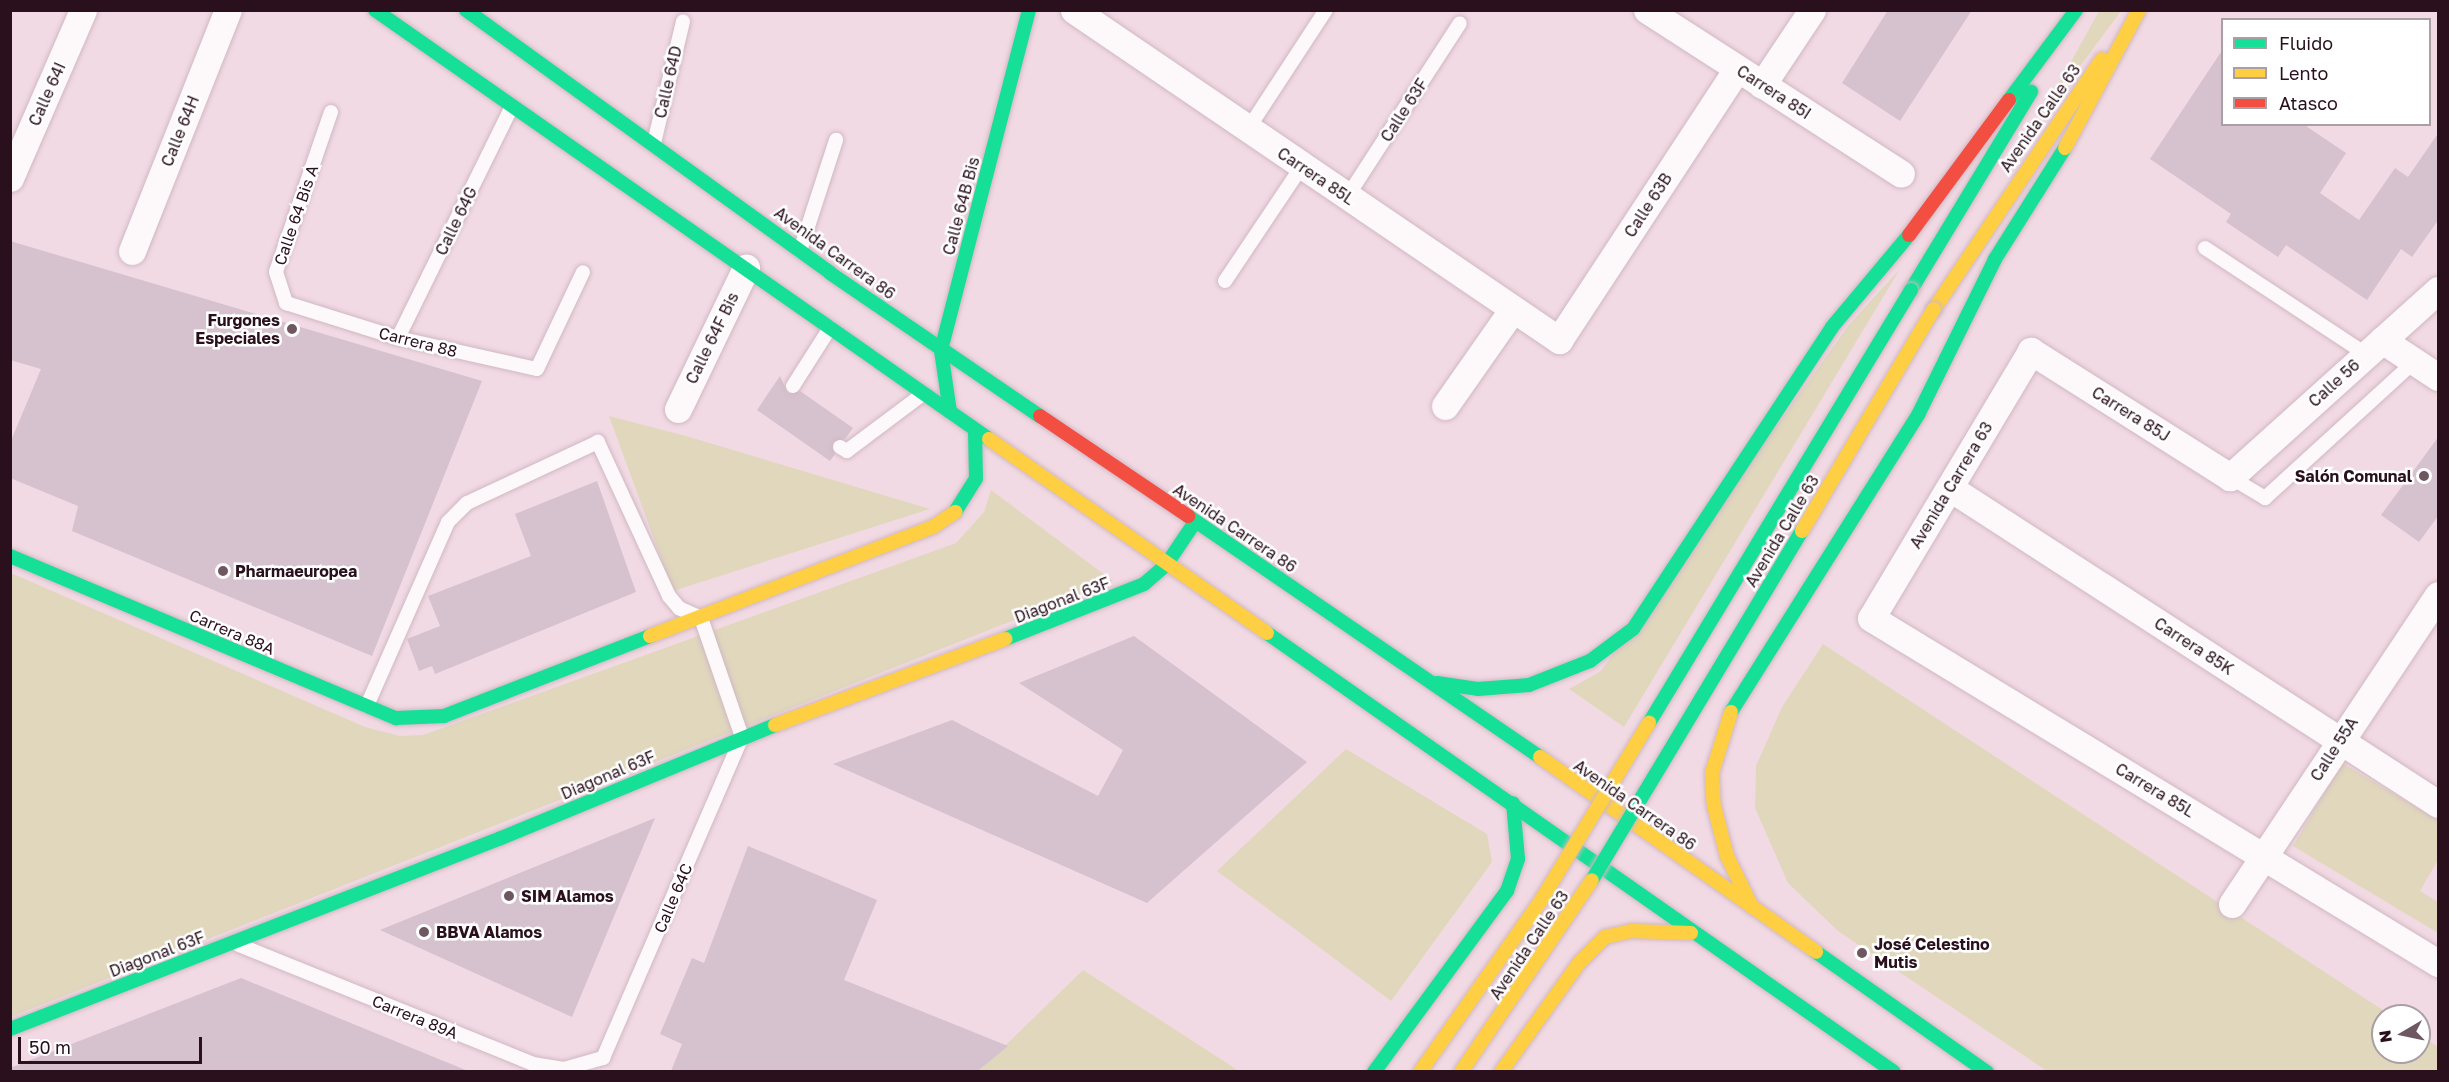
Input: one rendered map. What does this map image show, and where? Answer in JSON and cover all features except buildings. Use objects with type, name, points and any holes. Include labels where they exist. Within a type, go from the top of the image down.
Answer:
[{"type":"main road","points":[[375,10],[513,104],[1166,565],[1513,804],[1691,933],[1894,1071]]},
{"type":"main road","name":"Avenida Carrera 86","points":[[466,10],[941,350],[1433,682],[1753,909],[1987,1071]]},
{"type":"main road","name":"Calle 64B Bis","points":[[950,412],[941,350],[1029,10]]},
{"type":"main road","points":[[1433,682],[1478,689],[1528,685],[1590,661],[1633,629],[1832,327],[1906,239],[2078,10]]},
{"type":"main road","name":"Avenida Calle 63","points":[[1420,1071],[1540,902],[2078,10]]},
{"type":"main road","points":[[1753,909],[1727,856],[1714,807],[1712,773],[1725,721],[1920,413],[1995,259],[2077,129],[2138,10]]},
{"type":"main road","name":"Avenida Calle 63","points":[[1461,1071],[1562,927],[1632,816],[1934,309],[2032,156],[2138,10]]},
{"type":"main road","points":[[701,618],[933,527],[954,514],[975,479],[975,430]]},
{"type":"main road","name":"Diagonal 63F","points":[[10,1029],[501,838],[742,737],[1114,599],[1144,584],[1166,565],[1195,522]]},
{"type":"main road","name":"Carrera 88A","points":[[10,556],[396,718],[444,716],[701,618]]},
{"type":"main road","points":[[1374,1071],[1507,891],[1518,859],[1513,804]]},
{"type":"main road","points":[[1501,1071],[1600,941],[1632,931],[1691,933]]},
{"type":"street","name":"Calle 64I","points":[[10,178],[83,10]]},
{"type":"street","name":"Calle 64H","points":[[132,251],[228,10]]},
{"type":"street","name":"Carrera 85L","points":[[1074,10],[1559,340]]},
{"type":"street","name":"Carrera 85I","points":[[1647,10],[1901,174]]},
{"type":"street","points":[[1762,85],[1812,10]]},
{"type":"street","name":"Calle 63B","points":[[1559,340],[1737,69]]},
{"type":"street","name":"Calle 64F Bis","points":[[678,409],[746,268]]},
{"type":"street","name":"Calle 56","points":[[2230,477],[2439,290]]},
{"type":"street","points":[[1445,406],[1512,309]]},
{"type":"street","points":[[2374,347],[2415,361],[2439,377]]},
{"type":"street","name":"Carrera 85J","points":[[2031,351],[2230,477]]},
{"type":"street","name":"Avenida Carrera 63","points":[[1871,618],[2031,351]]},
{"type":"street","name":"Carrera 85K","points":[[1950,488],[2439,804]]},
{"type":"street","name":"Calle 55A","points":[[2232,904],[2439,595]]},
{"type":"street","name":"Carrera 85L","points":[[1871,618],[2439,963]]},
{"type":"lane","points":[[486,24],[490,10]]},
{"type":"lane","points":[[1248,129],[1326,10]]},
{"type":"lane","name":"Calle 64D","points":[[654,143],[682,21]]},
{"type":"lane","name":"Calle 63F","points":[[1347,197],[1460,23]]},
{"type":"lane","name":"Calle 64G","points":[[398,338],[513,104]]},
{"type":"lane","name":"Calle 64 Bis A","points":[[300,310],[282,297],[276,272],[331,112]]},
{"type":"lane","points":[[800,250],[836,141]]},
{"type":"lane","points":[[1225,281],[1302,166]]},
{"type":"lane","points":[[2205,249],[2374,347]]},
{"type":"lane","name":"Carrera 88","points":[[300,310],[398,338],[537,369],[583,272]]},
{"type":"lane","points":[[793,386],[831,328]]},
{"type":"lane","points":[[2230,477],[2265,498],[2415,361]]},
{"type":"lane","points":[[840,447],[847,451],[924,394]]},
{"type":"lane","points":[[367,707],[448,522],[467,502],[598,442],[669,596],[679,608],[701,618],[742,737]]},
{"type":"lane","name":"Calle 64C","points":[[603,1058],[742,737]]},
{"type":"lane","name":"Carrera 89A","points":[[231,942],[533,1064],[564,1069],[603,1058]]},
{"type":"shaded area","points":[[2099,11],[2121,11],[2035,127]]},
{"type":"shaded area","points":[[1900,269],[1624,727],[1569,689],[1601,671],[1848,326]]},
{"type":"shaded area","points":[[609,416],[686,436],[930,509],[673,591]]},
{"type":"shaded area","points":[[991,490],[1113,581],[11,1017],[11,573],[365,727],[400,736],[423,735],[956,543],[984,512]]},
{"type":"shaded area","points":[[1823,644],[2374,1004],[2371,1004],[2371,1064],[2431,1064],[2431,1042],[2438,1047],[2438,1071],[2047,1071],[1838,931],[1788,883],[1755,808],[1756,766],[1782,707]]},
{"type":"shaded area","points":[[1346,749],[1487,834],[1492,862],[1391,1001],[1217,871]]},
{"type":"shaded area","points":[[2342,763],[2438,820],[2438,860],[2420,891],[2438,902],[2438,933],[2293,846]]},
{"type":"shaded area","points":[[1083,970],[1239,1071],[978,1072]]},
{"type":"traffic: fast","points":[[375,10],[989,439]]},
{"type":"traffic: fast","points":[[466,10],[830,273],[1040,416]]},
{"type":"traffic: fast","points":[[950,412],[941,350],[1029,10]]},
{"type":"traffic: fast","points":[[2009,100],[2076,10]]},
{"type":"traffic: fast","points":[[1911,290],[2031,92]]},
{"type":"traffic: fast","points":[[1731,712],[1919,413],[1995,259],[2065,148]]},
{"type":"traffic: fast","points":[[1437,683],[1478,689],[1529,685],[1590,661],[1633,629],[1832,327],[1909,235]]},
{"type":"traffic: fast","points":[[1649,723],[1911,290]]},
{"type":"traffic: fast","points":[[955,512],[976,479],[975,430]]},
{"type":"traffic: fast","points":[[1188,516],[1540,757]]},
{"type":"traffic: fast","points":[[1005,639],[1144,584],[1166,565],[1195,522]]},
{"type":"traffic: fast","points":[[1592,880],[1802,531]]},
{"type":"traffic: fast","points":[[10,556],[396,718],[444,716],[650,636]]},
{"type":"traffic: fast","points":[[1267,633],[1894,1072]]},
{"type":"traffic: fast","points":[[10,1029],[501,838],[775,725]]},
{"type":"traffic: fast","points":[[1374,1072],[1507,891],[1518,859],[1513,803]]},
{"type":"traffic: fast","points":[[1816,952],[1987,1072]]},
{"type":"traffic: slow","points":[[2065,148],[2139,10]]},
{"type":"traffic: slow","points":[[1934,309],[2102,59]]},
{"type":"traffic: slow","points":[[1802,531],[1934,309]]},
{"type":"traffic: slow","points":[[989,439],[1267,633]]},
{"type":"traffic: slow","points":[[650,636],[933,527],[955,512]]},
{"type":"traffic: slow","points":[[775,725],[1005,639]]},
{"type":"traffic: slow","points":[[1731,712],[1712,773],[1714,806],[1727,856],[1752,907]]},
{"type":"traffic: slow","points":[[1420,1072],[1540,902],[1649,723]]},
{"type":"traffic: slow","points":[[1540,757],[1816,952]]},
{"type":"traffic: slow","points":[[1461,1072],[1592,880]]},
{"type":"traffic: slow","points":[[1501,1072],[1579,963],[1605,937],[1632,931],[1691,933]]},
{"type":"traffic: jam","points":[[1909,235],[2009,100]]},
{"type":"traffic: jam","points":[[1040,416],[1188,516]]},
{"type":"place","name":"Furgones Especiales","points":[[292,329]]},
{"type":"place","name":"Salón Comunal","points":[[2424,476]]},
{"type":"place","name":"Pharmaeuropea","points":[[223,571]]},
{"type":"place","name":"SIM Alamos","points":[[509,896]]},
{"type":"place","name":"BBVA Alamos","points":[[424,932]]},
{"type":"place","name":"José Celestino Mutis","points":[[1862,953]]}]
